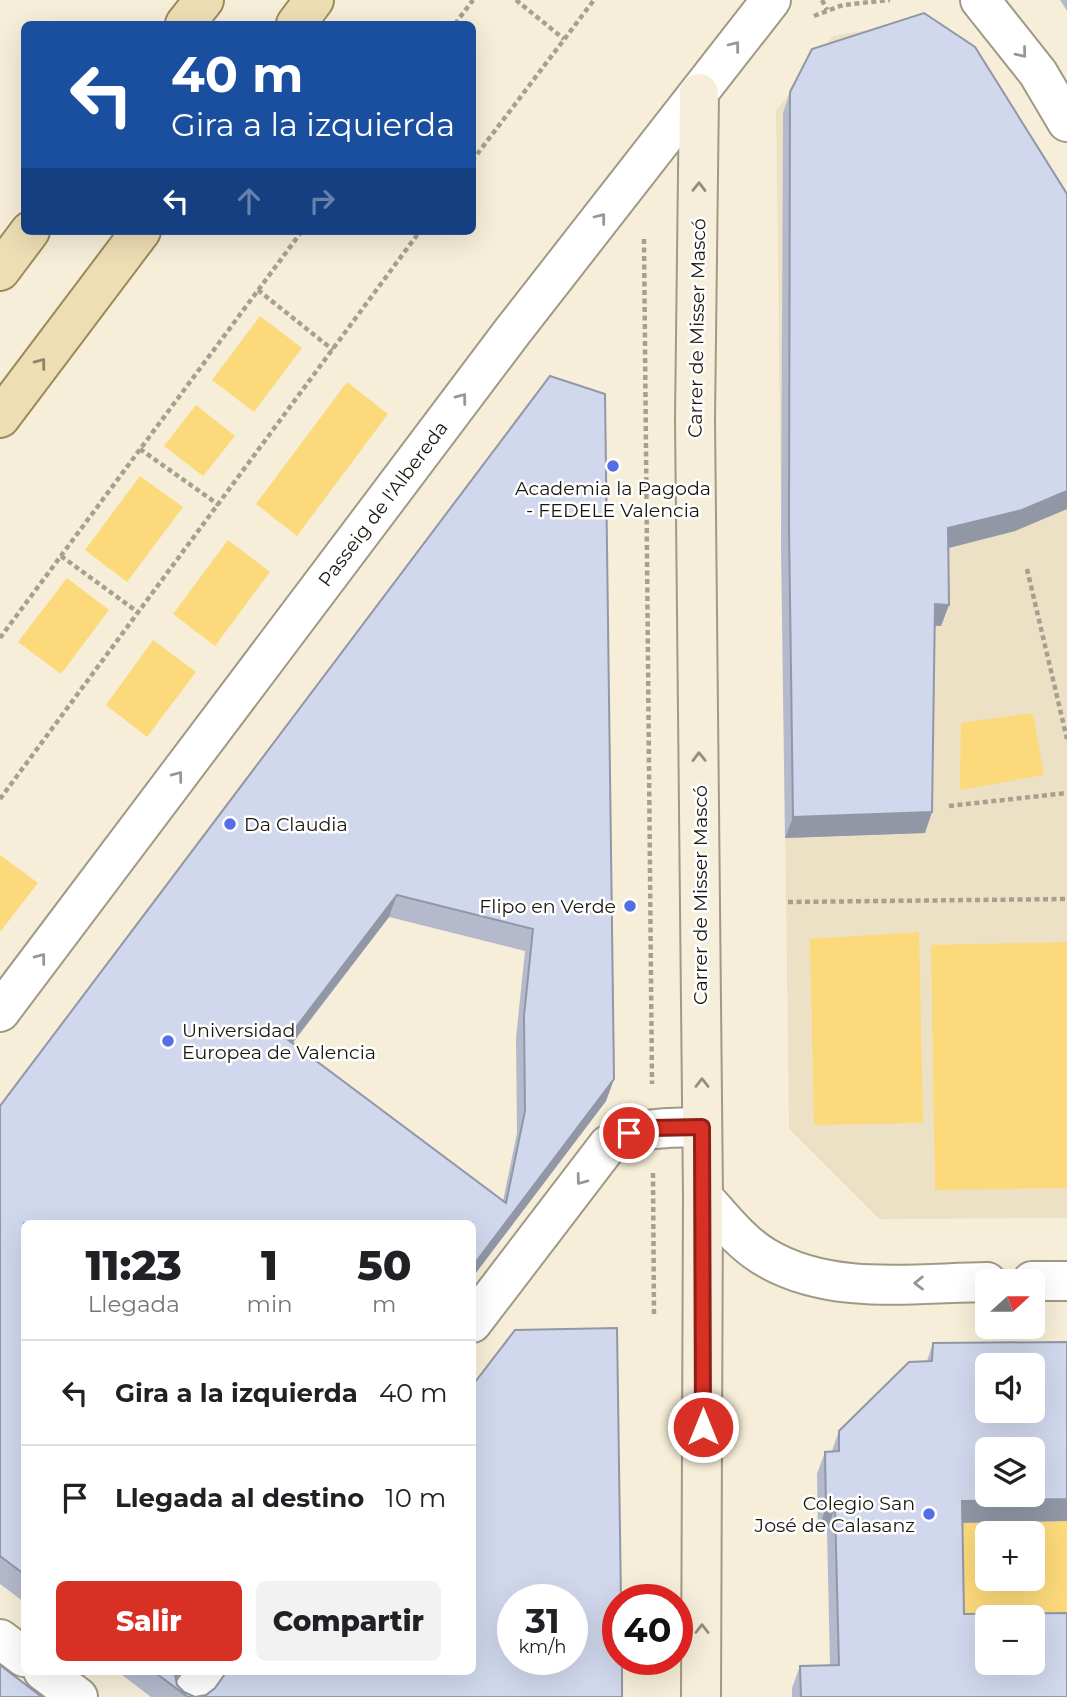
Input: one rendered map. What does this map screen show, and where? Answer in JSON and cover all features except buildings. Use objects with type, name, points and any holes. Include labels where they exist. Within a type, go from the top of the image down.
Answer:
[{"type":"main road","points":[[188,21],[204,0]]},
{"type":"main road","points":[[298,21],[314,0]]},
{"type":"main road","points":[[0,271],[27,235]]},
{"type":"main road","points":[[0,418],[138,235]]},
{"type":"street","name":"Passeig de l'Albereda","points":[[0,1012],[512,332],[771,0]]},
{"type":"street","points":[[980,0],[1038,73],[1067,122]]},
{"type":"street","name":"Carrer de Misser Mascó","points":[[699,93],[695,419],[704,1197],[701,1697]]},
{"type":"street","points":[[476,1318],[608,1145],[629,1133],[652,1128],[702,1127]]},
{"type":"street","points":[[704,1197],[737,1236],[763,1256],[787,1269],[829,1283],[975,1282]]},
{"type":"street","points":[[1045,1282],[1067,1281]]},
{"type":"street","points":[[0,1639],[21,1655]]},
{"type":"street","points":[[48,1675],[78,1697]]},
{"type":"street","points":[[189,1697],[205,1675]]},
{"type":"path","points":[[457,21],[473,0]]},
{"type":"path","points":[[516,0],[565,39]]},
{"type":"path","points":[[476,157],[594,0]]},
{"type":"path","points":[[822,0],[827,10],[860,2],[890,0]]},
{"type":"path","points":[[643,229],[654,1321]]},
{"type":"path","points":[[0,638],[299,235]]},
{"type":"path","points":[[0,799],[417,235]]},
{"type":"path","points":[[258,290],[334,350]]},
{"type":"path","points":[[140,449],[219,505]]},
{"type":"path","points":[[61,555],[139,613]]},
{"type":"path","points":[[1027,569],[1067,739]]},
{"type":"path","points":[[948,806],[1067,793]]},
{"type":"path","points":[[788,902],[1067,899]]},
{"type":"shaded area","points":[[906,23],[1067,228],[1067,1218],[879,1219],[789,1129],[776,111],[833,36]]},
{"type":"shaded area","points":[[260,316],[302,348],[254,412],[212,380]]},
{"type":"shaded area","points":[[347,382],[388,414],[297,536],[256,504]]},
{"type":"shaded area","points":[[196,405],[235,436],[203,476],[164,446]]},
{"type":"shaded area","points":[[140,476],[183,507],[127,582],[85,550]]},
{"type":"shaded area","points":[[228,540],[270,572],[215,646],[173,614]]},
{"type":"shaded area","points":[[67,578],[109,610],[61,674],[18,642]]},
{"type":"shaded area","points":[[153,640],[196,672],[147,737],[106,705]]},
{"type":"shaded area","points":[[1033,713],[1044,775],[960,790],[961,723]]},
{"type":"shaded area","points":[[0,855],[38,883],[0,932]]},
{"type":"shaded area","points":[[919,932],[923,1123],[814,1125],[810,939]]},
{"type":"shaded area","points":[[1067,942],[1067,1188],[935,1190],[931,945]]},
{"type":"shaded area","points":[[1045,1521],[1067,1521],[1067,1636],[1045,1625],[1045,1605],[975,1605],[975,1626],[956,1636],[954,1523],[975,1523],[975,1591],[1045,1591]]},
{"type":"place","name":"Academia la Pagoda - FEDELE Valencia","points":[[613,466]]},
{"type":"place","name":"Da Claudia","points":[[230,824]]},
{"type":"place","name":"Flipo en Verde","points":[[630,906]]},
{"type":"place","name":"Universidad Europea de Valencia","points":[[168,1041]]},
{"type":"place","name":"Colegio San José de Calasanz","points":[[929,1514]]},
{"type":"route","points":[[629,1133],[652,1128],[702,1127],[703,1427]]}]
